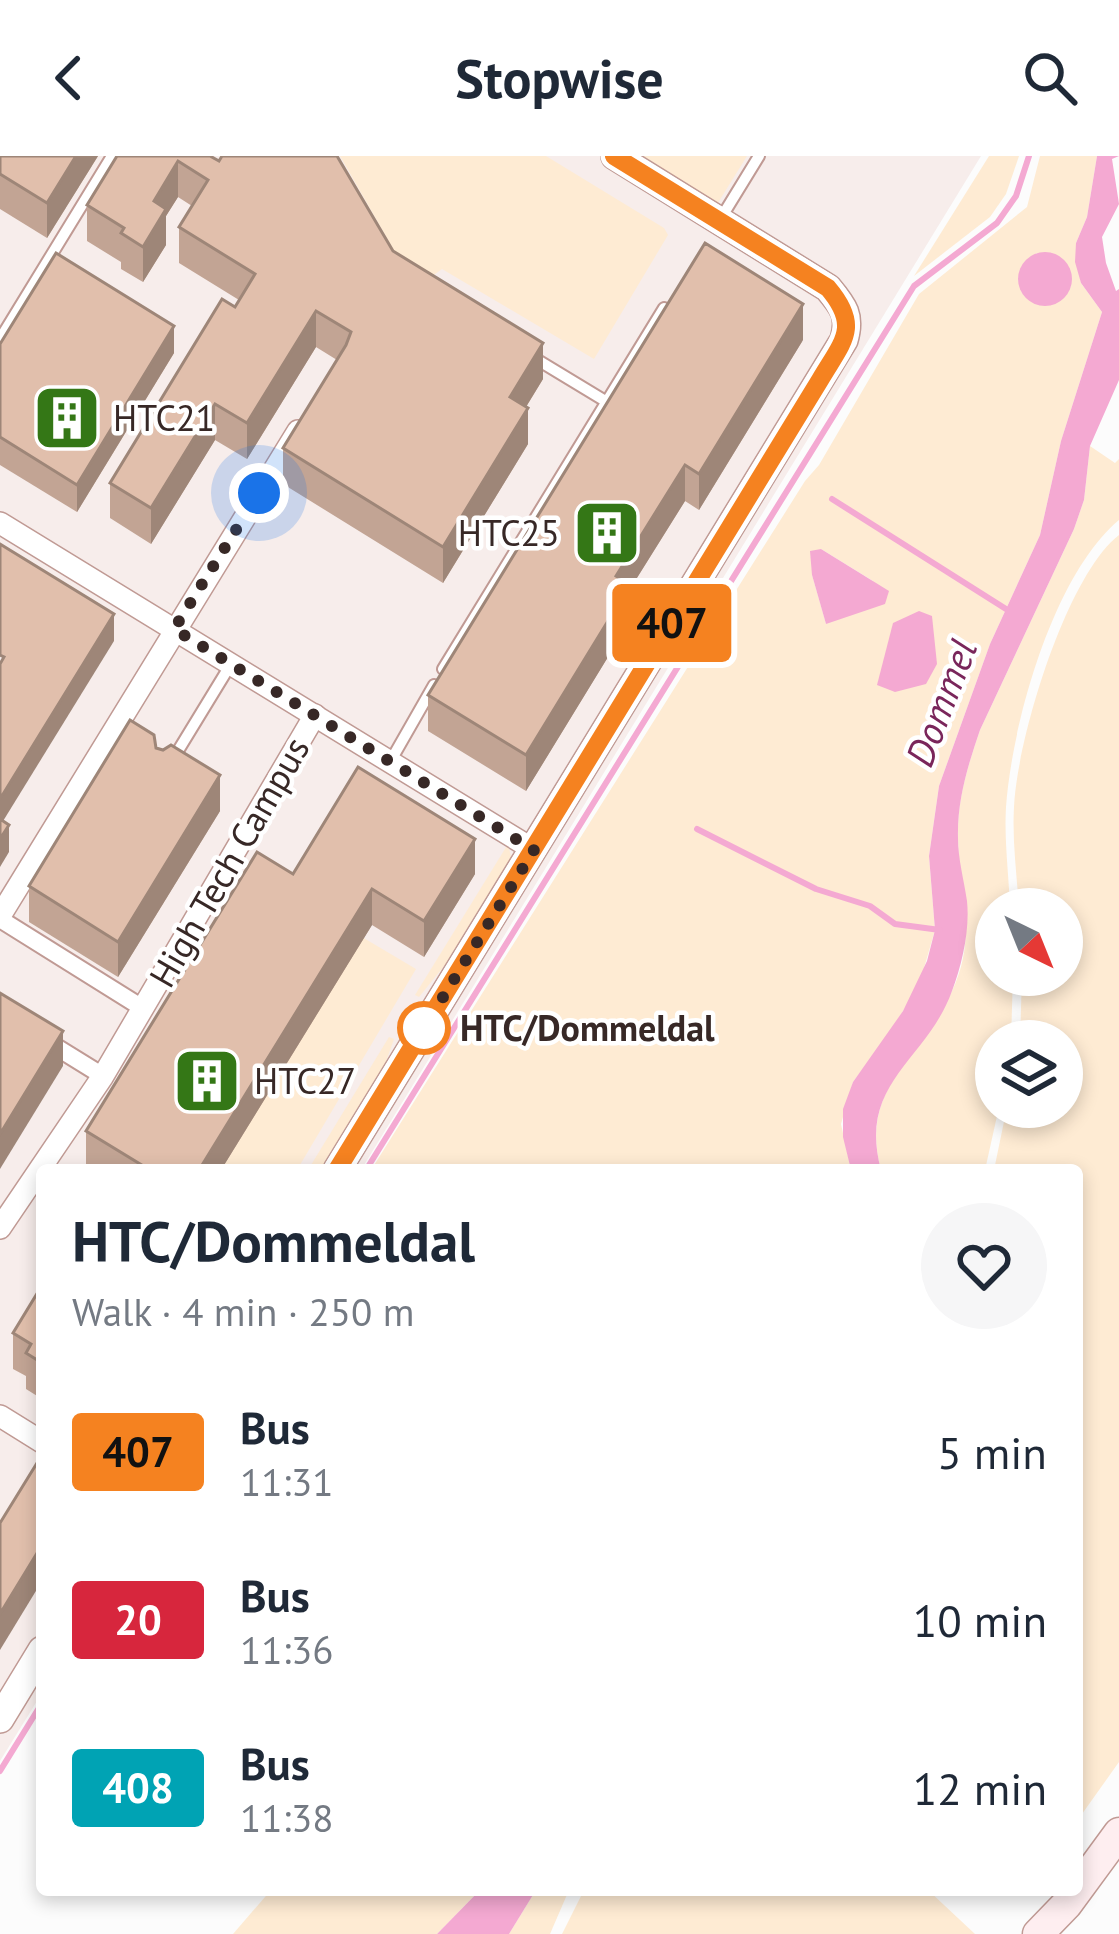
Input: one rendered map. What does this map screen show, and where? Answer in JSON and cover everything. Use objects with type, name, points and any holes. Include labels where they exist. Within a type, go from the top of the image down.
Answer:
[{"type":"main road","points":[[1083,1882],[1119,1833]]},
{"type":"main road","points":[[1038,1934],[1073,1896]]},
{"type":"main road","points":[[1052,1934],[1067,1904]]},
{"type":"street","points":[[341,1164],[844,340],[849,323],[844,307],[828,288],[615,156]]},
{"type":"street","name":"High Tech Campus","points":[[144,1009],[0,917],[309,414]]},
{"type":"street","name":"High Tech Campus","points":[[0,523],[534,850]]},
{"type":"street","name":"High Tech Campus","points":[[43,1164],[144,1009],[315,715]]},
{"type":"street","points":[[34,1034],[103,1076]]},
{"type":"street","name":"High Tech Campus","points":[[0,1228],[36,1175]]},
{"type":"street","points":[[0,1416],[36,1438]]},
{"type":"street","points":[[0,1719],[36,1660]]},
{"type":"lane","points":[[0,339],[112,156]]},
{"type":"lane","points":[[719,221],[759,156]]},
{"type":"lane","points":[[47,261],[64,272]]},
{"type":"lane","points":[[390,762],[664,308]]},
{"type":"lane","points":[[527,354],[607,402]]},
{"type":"lane","points":[[162,776],[231,664]]},
{"type":"shaded area","points":[[0,156],[981,156],[365,1164],[36,1164],[36,1703],[0,1761]]},
{"type":"shaded area","points":[[340,156],[546,156],[664,228],[668,235],[594,359],[442,269],[423,283],[404,268]]},
{"type":"shaded area","points":[[635,156],[747,156],[716,206]]},
{"type":"shaded area","points":[[989,156],[1019,156],[1006,194],[990,217],[914,276]]},
{"type":"shaded area","points":[[1040,156],[1097,156],[1087,217],[1076,243],[1081,283],[1102,312],[1061,441],[1040,535],[990,644],[939,786],[929,856],[935,930],[920,982],[853,1082],[841,1124],[850,1164],[375,1164],[819,465],[919,294],[1027,207]],"holes":[[[1037,253],[1071,286],[1056,302],[1044,302],[1022,293],[1018,278],[1024,263]],[[821,549],[873,581],[826,624],[812,575]]]},
{"type":"shaded area","points":[[1097,156],[1119,156],[1112,159],[1119,204],[1102,237],[1106,263],[1116,291],[1119,289],[1119,380],[1090,446],[1084,500],[1074,529],[980,730],[968,770],[958,838],[967,924],[956,981],[941,1015],[886,1093],[878,1115],[880,1164],[850,1164],[843,1109],[853,1082],[903,1011],[927,961],[935,930],[929,856],[939,786],[990,644],[1040,535],[1061,441],[1102,312],[1081,283],[1075,262],[1076,243],[1087,217]]},
{"type":"shaded area","points":[[1045,252],[1064,260],[1072,279],[1064,298],[1045,306],[1026,298],[1018,279],[1026,260]]},
{"type":"shaded area","points":[[1090,446],[1115,463],[1119,459],[1119,520],[1074,576],[1027,694],[1006,807],[1009,888],[975,888],[975,996],[1012,996],[1012,1020],[975,1020],[975,1128],[994,1128],[986,1164],[880,1164],[876,1141],[885,1094],[939,1014],[960,970],[966,932],[958,823],[968,769],[980,730],[1084,500]]},
{"type":"shaded area","points":[[1119,535],[1119,1762],[1083,1813],[1083,1164],[995,1164],[1003,1128],[1083,1128],[1083,1020],[1021,1020],[1021,996],[1083,996],[1083,888],[1017,888],[1014,846],[1014,807],[1024,742],[1048,661],[1081,585]]},
{"type":"shaded area","points":[[821,549],[889,591],[885,604],[826,624],[810,551]]},
{"type":"shaded area","points":[[919,611],[932,616],[937,664],[926,684],[895,692],[877,685],[893,623]]},
{"type":"shaded area","points":[[508,844],[513,865],[466,939],[419,997],[415,995]]},
{"type":"shaded area","points":[[362,937],[416,969],[301,1164],[225,1164]]},
{"type":"shaded area","points":[[389,1037],[394,1039],[376,1090],[331,1164],[312,1164]]},
{"type":"shaded area","points":[[266,1896],[474,1896],[437,1934],[233,1934]]},
{"type":"shaded area","points":[[474,1896],[532,1896],[509,1934],[437,1934]]},
{"type":"shaded area","points":[[532,1896],[566,1896],[550,1934],[509,1934]]},
{"type":"shaded area","points":[[581,1896],[934,1896],[975,1934],[562,1934]]},
{"type":"building","points":[[0,156],[76,156],[47,203],[0,174]]},
{"type":"building","points":[[117,156],[210,156],[219,161],[222,156],[337,156],[393,251],[543,343],[510,397],[528,408],[443,547],[283,448],[351,332],[316,311],[247,423],[215,404],[151,508],[110,483],[222,299],[235,307],[255,274],[179,227],[208,180],[178,161],[154,201],[166,209],[143,247],[121,233],[124,228],[87,205]]},
{"type":"building","name":"HTC25","points":[[705,243],[803,304],[699,474],[685,465],[616,576],[630,585],[526,755],[428,695]]},
{"type":"building","name":"HTC21","points":[[56,253],[174,326],[77,485],[0,437],[0,344]]},
{"type":"building","points":[[0,544],[114,614],[0,799],[0,664],[4,657],[0,655]]},
{"type":"building","points":[[130,720],[154,735],[156,748],[171,745],[220,775],[118,942],[29,886]]},
{"type":"building","points":[[358,767],[475,839],[424,921],[372,889],[203,1164],[140,1164],[86,1131],[257,852],[293,874]]},
{"type":"building","points":[[0,993],[63,1031],[0,1134]]},
{"type":"building","points":[[36,1295],[36,1359],[26,1353],[31,1344],[13,1333]]},
{"type":"building","points":[[36,1465],[36,1555],[0,1614],[0,1523]]},
{"type":"waterway","points":[[370,1164],[914,286],[997,223],[1016,196],[1029,156]]},
{"type":"waterway","points":[[832,499],[1006,609]]},
{"type":"waterway","points":[[697,829],[816,889],[870,906],[895,924],[940,930]]},
{"type":"waterway","points":[[0,1771],[36,1713]]},
{"type":"bus line","name":"407","points":[[341,1164],[820,380],[849,323],[844,307],[828,288],[614,156]]},
{"type":"place","name":"HTC21","points":[[67,418]]},
{"type":"place","name":"HTC25","points":[[607,533]]},
{"type":"place","name":"HTC/Dommeldal","points":[[424,1028]]},
{"type":"place","name":"HTC27","points":[[207,1081]]},
{"type":"route","points":[[259,493],[174,629],[534,850],[424,1028]]},
{"type":"water label","name":"Dommel","points":[[941,703]]}]
